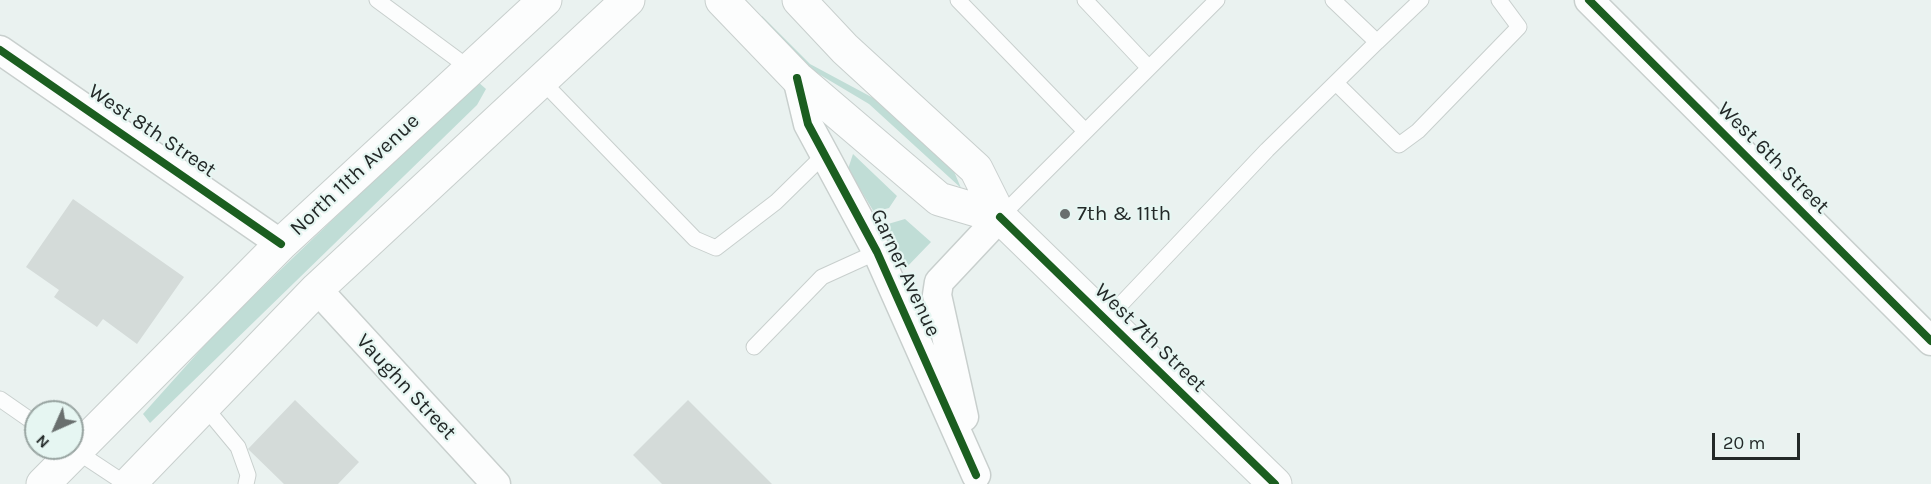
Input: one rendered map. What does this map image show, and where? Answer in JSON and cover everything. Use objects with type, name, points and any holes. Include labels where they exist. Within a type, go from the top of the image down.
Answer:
[{"type":"main road","name":"North 11th Avenue","points":[[84,439],[281,244],[468,68],[545,0]]},
{"type":"main road","points":[[128,484],[317,289],[628,0]]},
{"type":"main road","name":"West 7th Street","points":[[722,0],[797,78],[939,199],[1000,217]]},
{"type":"main road","name":"West 7th Street","points":[[798,0],[844,49],[976,169],[1000,217],[1275,484]]},
{"type":"main road","name":"North 11th Avenue","points":[[43,484],[64,460]]},
{"type":"street","name":"West 6th Street","points":[[1589,0],[1931,341]]},
{"type":"street","name":"West 8th Street","points":[[0,50],[235,210],[281,244]]},
{"type":"street","name":"Garner Avenue","points":[[797,78],[808,124],[877,252],[977,479]]},
{"type":"street","name":"Garner Avenue","points":[[977,479],[937,295],[939,282],[1000,217]]},
{"type":"street","name":"Vaughn Street","points":[[317,289],[496,484]]},
{"type":"lane","points":[[377,0],[468,68]]},
{"type":"lane","points":[[958,0],[1085,131]]},
{"type":"lane","points":[[1085,0],[1149,68]]},
{"type":"lane","points":[[1000,217],[1217,0]]},
{"type":"lane","points":[[1334,0],[1377,42]]},
{"type":"lane","points":[[1106,320],[1267,150],[1421,0]]},
{"type":"lane","points":[[1336,83],[1399,145],[1418,131],[1519,27],[1499,0]]},
{"type":"lane","points":[[542,80],[695,239],[716,248],[776,202],[825,154]]},
{"type":"lane","points":[[754,346],[822,277],[877,252]]},
{"type":"lane","points":[[0,399],[24,416]]},
{"type":"lane","points":[[204,406],[238,447],[248,475],[246,484]]},
{"type":"lane","points":[[84,455],[128,484]]},
{"type":"green space","points":[[762,16],[810,64],[877,100],[947,155],[961,188],[869,104],[807,67],[760,19]]},
{"type":"green space","points":[[477,81],[486,89],[477,105],[150,423],[143,414],[220,328]]},
{"type":"green space","points":[[853,154],[897,196],[889,208],[874,212],[848,169]]},
{"type":"green space","points":[[905,219],[931,242],[904,270],[882,231],[888,224]]},
{"type":"building","points":[[73,199],[184,277],[137,344],[103,319],[97,327],[54,297],[59,290],[26,267]]},
{"type":"building","points":[[295,400],[359,462],[338,484],[284,484],[248,449]]},
{"type":"building","points":[[688,400],[772,484],[662,484],[633,455]]},
{"type":"cycle path","points":[[1589,0],[1931,341]]},
{"type":"cycle path","points":[[0,50],[281,244]]},
{"type":"cycle path","points":[[797,78],[808,124],[877,252],[976,475]]},
{"type":"cycle path","points":[[1000,217],[1275,484]]},
{"type":"place","name":"7th & 11th","points":[[1065,214]]}]
